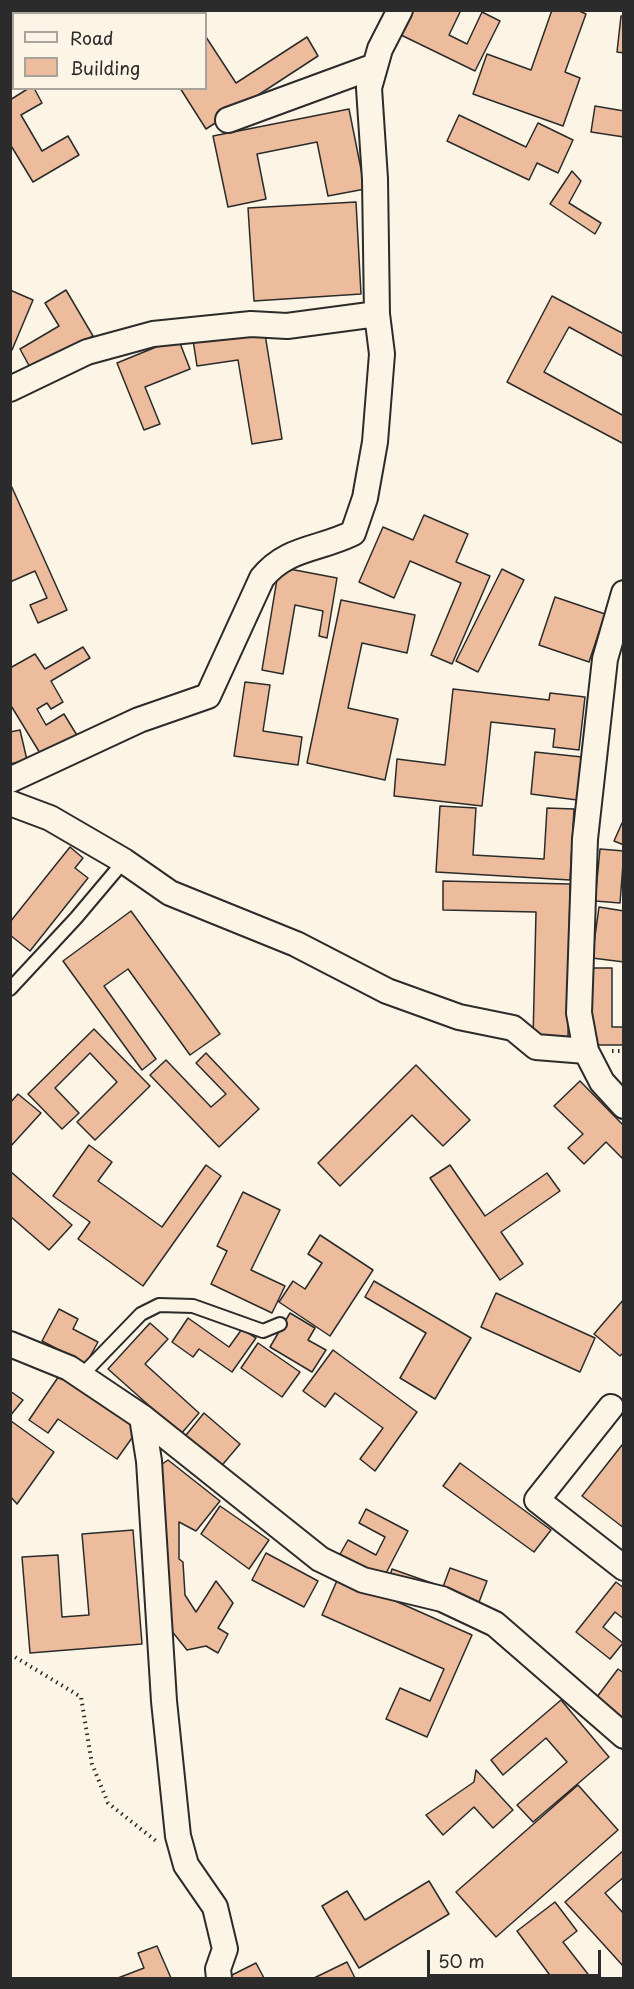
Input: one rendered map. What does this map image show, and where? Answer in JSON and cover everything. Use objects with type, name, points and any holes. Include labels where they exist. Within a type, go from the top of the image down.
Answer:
[{"type":"street","points":[[10,780],[139,720],[208,696],[262,578],[272,566],[284,556],[333,543],[353,532],[366,498],[375,442],[382,354],[377,314],[375,179],[369,87],[380,49],[400,10]]},
{"type":"street","points":[[228,120],[375,66]]},
{"type":"street","points":[[10,389],[87,352],[153,334],[251,324],[287,326],[377,314]]},
{"type":"street","points":[[624,592],[605,659],[585,840],[579,1013],[586,1051],[602,1082],[624,1106]]},
{"type":"street","points":[[10,803],[50,818],[124,861],[170,893],[296,944],[387,991],[459,1017],[513,1028],[536,1047],[586,1051]]},
{"type":"street","points":[[10,1344],[69,1368],[142,1417],[320,1559],[363,1580],[442,1599],[495,1624],[624,1736]]},
{"type":"street","points":[[611,1407],[537,1500],[624,1568]]},
{"type":"street","points":[[142,1417],[149,1461],[164,1701],[178,1836],[186,1865],[215,1907],[225,1949],[218,1969],[219,1978]]},
{"type":"lane","points":[[10,989],[76,918],[124,861]]},
{"type":"lane","points":[[81,1376],[141,1314],[159,1305],[194,1306],[263,1331],[280,1324]]},
{"type":"path","points":[[10,1654],[81,1697],[92,1764],[108,1803],[186,1865]]},
{"type":"building","points":[[141,10],[189,10],[190,12],[138,12]]},
{"type":"building","points":[[413,10],[461,10],[449,35],[467,44],[482,12],[500,21],[475,71],[401,35]]},
{"type":"building","points":[[552,10],[577,10],[586,14],[565,72],[580,78],[563,126],[473,94],[487,54],[531,70]]},
{"type":"building","points":[[621,16],[624,16],[624,53],[617,52]]},
{"type":"building","points":[[307,37],[318,56],[206,129],[181,90],[207,90],[207,39],[236,83]]},
{"type":"building","points":[[26,90],[35,90],[42,103],[21,115],[42,151],[68,136],[79,155],[33,182],[10,144],[10,100]]},
{"type":"building","points":[[595,106],[624,111],[624,137],[591,132]]},
{"type":"building","points":[[349,109],[365,189],[328,196],[317,142],[257,154],[266,199],[228,207],[213,136]]},
{"type":"building","points":[[459,115],[526,147],[538,123],[573,140],[558,173],[537,163],[529,180],[447,141]]},
{"type":"building","points":[[572,171],[581,181],[569,203],[601,223],[595,234],[550,204]]},
{"type":"building","points":[[356,202],[361,294],[254,301],[248,208]]},
{"type":"building","points":[[10,290],[33,300],[12,350],[10,349]]},
{"type":"building","points":[[66,290],[93,336],[32,371],[20,349],[59,326],[45,303]]},
{"type":"building","points":[[552,296],[624,334],[624,357],[569,327],[544,372],[624,416],[624,444],[507,382]]},
{"type":"building","points":[[264,328],[282,439],[252,444],[238,360],[197,366],[193,340]]},
{"type":"building","points":[[178,338],[190,369],[145,387],[160,424],[144,430],[117,363]]},
{"type":"building","points":[[10,483],[67,610],[38,623],[30,605],[47,598],[35,571],[10,582]]},
{"type":"building","points":[[424,515],[468,534],[456,562],[490,576],[452,664],[431,655],[461,583],[410,561],[394,598],[359,582],[383,527],[413,540]]},
{"type":"building","points":[[279,567],[337,578],[327,638],[319,636],[323,611],[295,605],[283,674],[262,670]]},
{"type":"building","points":[[502,569],[524,580],[478,672],[456,661]]},
{"type":"building","points":[[555,597],[605,614],[589,662],[539,645]]},
{"type":"building","points":[[341,600],[415,615],[407,653],[362,643],[348,708],[398,719],[385,780],[307,763]]},
{"type":"building","points":[[83,647],[90,658],[51,681],[63,702],[51,709],[47,703],[37,709],[46,725],[64,714],[78,737],[43,758],[10,704],[10,668],[35,654],[45,669]]},
{"type":"building","points":[[245,682],[270,685],[263,731],[302,737],[298,765],[234,756]]},
{"type":"building","points":[[453,689],[549,700],[550,693],[585,697],[579,750],[553,747],[555,729],[491,722],[482,806],[394,796],[397,759],[445,765]]},
{"type":"building","points":[[20,730],[27,760],[10,764],[10,732]]},
{"type":"building","points":[[535,752],[582,757],[577,800],[531,794]]},
{"type":"building","points":[[440,806],[476,808],[473,855],[544,859],[547,808],[574,809],[570,880],[436,872]]},
{"type":"building","points":[[622,823],[624,824],[624,845],[614,841]]},
{"type":"building","points":[[70,847],[83,858],[75,868],[88,878],[30,951],[10,935],[10,922]]},
{"type":"building","points":[[600,849],[624,851],[620,903],[595,901]]},
{"type":"building","points":[[443,881],[570,884],[568,1040],[533,1039],[536,912],[443,910]]},
{"type":"building","points":[[599,907],[624,911],[624,962],[592,958]]},
{"type":"building","points":[[131,911],[220,1034],[190,1055],[128,969],[104,986],[156,1059],[142,1070],[63,961]]},
{"type":"building","points":[[591,968],[612,968],[612,1027],[624,1027],[624,1045],[590,1045]]},
{"type":"building","points":[[94,1029],[150,1086],[95,1140],[77,1122],[117,1082],[90,1053],[55,1088],[79,1113],[62,1129],[28,1094]]},
{"type":"building","points":[[206,1053],[259,1109],[219,1147],[150,1075],[166,1060],[211,1107],[226,1094],[196,1063]]},
{"type":"building","points":[[416,1065],[470,1120],[443,1146],[412,1115],[340,1186],[318,1163]]},
{"type":"building","points":[[580,1081],[624,1126],[624,1160],[606,1142],[584,1164],[568,1148],[583,1134],[554,1106]]},
{"type":"building","points":[[18,1094],[41,1113],[10,1147],[10,1103]]},
{"type":"building","points":[[89,1145],[112,1162],[98,1181],[162,1227],[206,1165],[221,1176],[143,1286],[78,1239],[90,1222],[53,1196]]},
{"type":"building","points":[[450,1165],[485,1216],[547,1173],[560,1191],[501,1232],[523,1264],[500,1280],[430,1178]]},
{"type":"building","points":[[10,1171],[72,1225],[49,1250],[10,1216]]},
{"type":"building","points":[[243,1192],[280,1210],[251,1270],[285,1286],[272,1313],[211,1284],[227,1251],[217,1246]]},
{"type":"building","points":[[320,1235],[373,1270],[330,1336],[279,1302],[293,1281],[305,1289],[322,1263],[308,1254]]},
{"type":"building","points":[[374,1281],[471,1338],[435,1399],[400,1378],[426,1333],[365,1297]]},
{"type":"building","points":[[496,1293],[595,1338],[580,1372],[481,1327]]},
{"type":"building","points":[[624,1299],[624,1352],[620,1356],[594,1334]]},
{"type":"building","points":[[59,1309],[78,1319],[73,1329],[98,1342],[86,1364],[42,1341]]},
{"type":"building","points":[[290,1313],[315,1328],[308,1340],[326,1350],[312,1372],[270,1347]]},
{"type":"building","points":[[188,1318],[229,1347],[242,1329],[256,1338],[232,1372],[199,1349],[193,1357],[172,1342]]},
{"type":"building","points":[[150,1323],[168,1339],[145,1364],[199,1413],[181,1434],[108,1369]]},
{"type":"building","points":[[258,1343],[300,1372],[282,1397],[241,1368]]},
{"type":"building","points":[[333,1350],[417,1412],[375,1471],[360,1459],[383,1428],[335,1393],[325,1407],[303,1391]]},
{"type":"building","points":[[61,1373],[139,1428],[117,1459],[58,1419],[48,1433],[29,1420]]},
{"type":"building","points":[[10,1391],[23,1400],[10,1416]]},
{"type":"building","points":[[204,1413],[240,1444],[218,1470],[182,1440]]},
{"type":"building","points":[[11,1421],[54,1452],[17,1504],[10,1496]]},
{"type":"building","points":[[622,1445],[624,1446],[624,1528],[582,1496]]},
{"type":"building","points":[[168,1460],[220,1501],[196,1531],[179,1522],[179,1559],[183,1562],[185,1595],[196,1612],[216,1581],[233,1603],[218,1628],[228,1634],[218,1653],[206,1646],[187,1650],[162,1619],[155,1469]]},
{"type":"building","points":[[460,1463],[551,1530],[534,1552],[443,1486]]},
{"type":"building","points":[[220,1506],[269,1540],[249,1569],[201,1534]]},
{"type":"building","points":[[366,1509],[408,1531],[383,1579],[339,1556],[348,1540],[376,1555],[385,1537],[359,1523]]},
{"type":"building","points":[[133,1530],[142,1644],[30,1653],[22,1557],[58,1555],[62,1617],[89,1615],[82,1534]]},
{"type":"building","points":[[266,1553],[318,1581],[304,1607],[252,1580]]},
{"type":"building","points":[[450,1568],[487,1581],[476,1610],[389,1579],[392,1569],[443,1587]]},
{"type":"building","points":[[339,1576],[472,1635],[427,1737],[386,1719],[400,1688],[430,1701],[444,1669],[322,1615]]},
{"type":"building","points":[[616,1582],[624,1588],[624,1619],[615,1612],[603,1627],[623,1643],[610,1659],[576,1632]]},
{"type":"building","points":[[618,1669],[624,1673],[624,1724],[594,1701]]},
{"type":"building","points":[[561,1700],[609,1757],[533,1822],[517,1805],[567,1762],[546,1738],[503,1775],[491,1760]]},
{"type":"building","points":[[476,1770],[513,1810],[493,1828],[474,1807],[443,1835],[426,1815],[474,1782]]},
{"type":"building","points":[[578,1785],[618,1830],[496,1937],[456,1892]]},
{"type":"building","points":[[624,1850],[624,1877],[605,1893],[624,1914],[624,1967],[565,1902]]},
{"type":"building","points":[[429,1881],[449,1914],[359,1968],[322,1906],[347,1891],[365,1920]]},
{"type":"building","points":[[555,1902],[577,1931],[563,1942],[591,1978],[552,1978],[517,1931]]},
{"type":"building","points":[[157,1946],[171,1978],[118,1978],[144,1968],[138,1953]]},
{"type":"building","points":[[347,1962],[355,1978],[314,1978]]},
{"type":"building","points":[[256,1963],[264,1978],[226,1978]]}]
